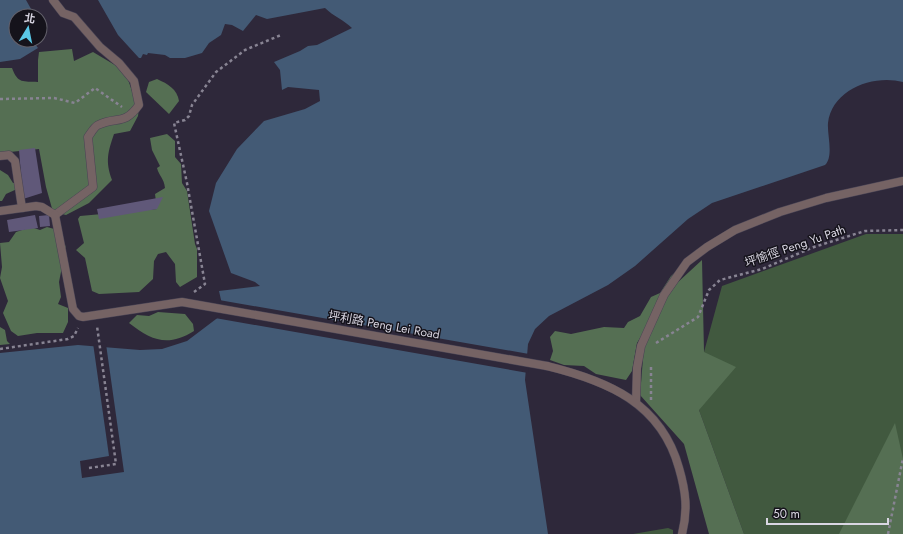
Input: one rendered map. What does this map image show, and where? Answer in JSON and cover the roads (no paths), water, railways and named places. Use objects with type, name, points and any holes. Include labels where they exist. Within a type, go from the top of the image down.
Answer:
[{"type":"street","points":[[0,211],[42,207],[55,215],[93,187],[88,137],[97,125],[126,119],[133,114],[139,105],[134,81],[119,63],[100,47],[74,17],[63,13],[53,0]]},
{"type":"street","points":[[0,156],[9,155],[15,161],[22,208]]},
{"type":"street","points":[[636,402],[641,346],[664,295],[688,262],[735,230],[780,212],[826,198],[903,181]]},
{"type":"street","name":"坪利路 Peng Lei Road","points":[[55,215],[73,309],[79,316],[83,317],[173,302],[191,304],[547,366],[575,373],[603,383],[636,402],[652,416],[675,453],[686,491],[686,518],[682,534]]},
{"type":"water","points":[[0,0],[26,0],[30,8],[8,8],[8,48],[38,48],[20,59],[0,62]]},
{"type":"water","points":[[98,0],[903,0],[903,82],[880,80],[868,82],[846,93],[837,101],[831,111],[828,123],[830,151],[828,161],[825,165],[712,203],[688,219],[635,266],[608,285],[549,316],[535,329],[528,344],[525,380],[548,534],[0,534],[0,353],[78,345],[140,350],[162,349],[187,341],[224,313],[219,291],[260,286],[255,282],[231,273],[209,211],[216,183],[237,149],[264,121],[305,109],[320,101],[319,90],[288,87],[282,90],[280,70],[274,62],[308,46],[317,45],[352,28],[325,8],[267,19],[256,15],[243,31],[232,25],[225,24],[221,35],[209,43],[202,53],[185,58],[170,58],[165,55],[148,53],[147,55],[143,54],[141,58],[139,58],[118,35]]}]
